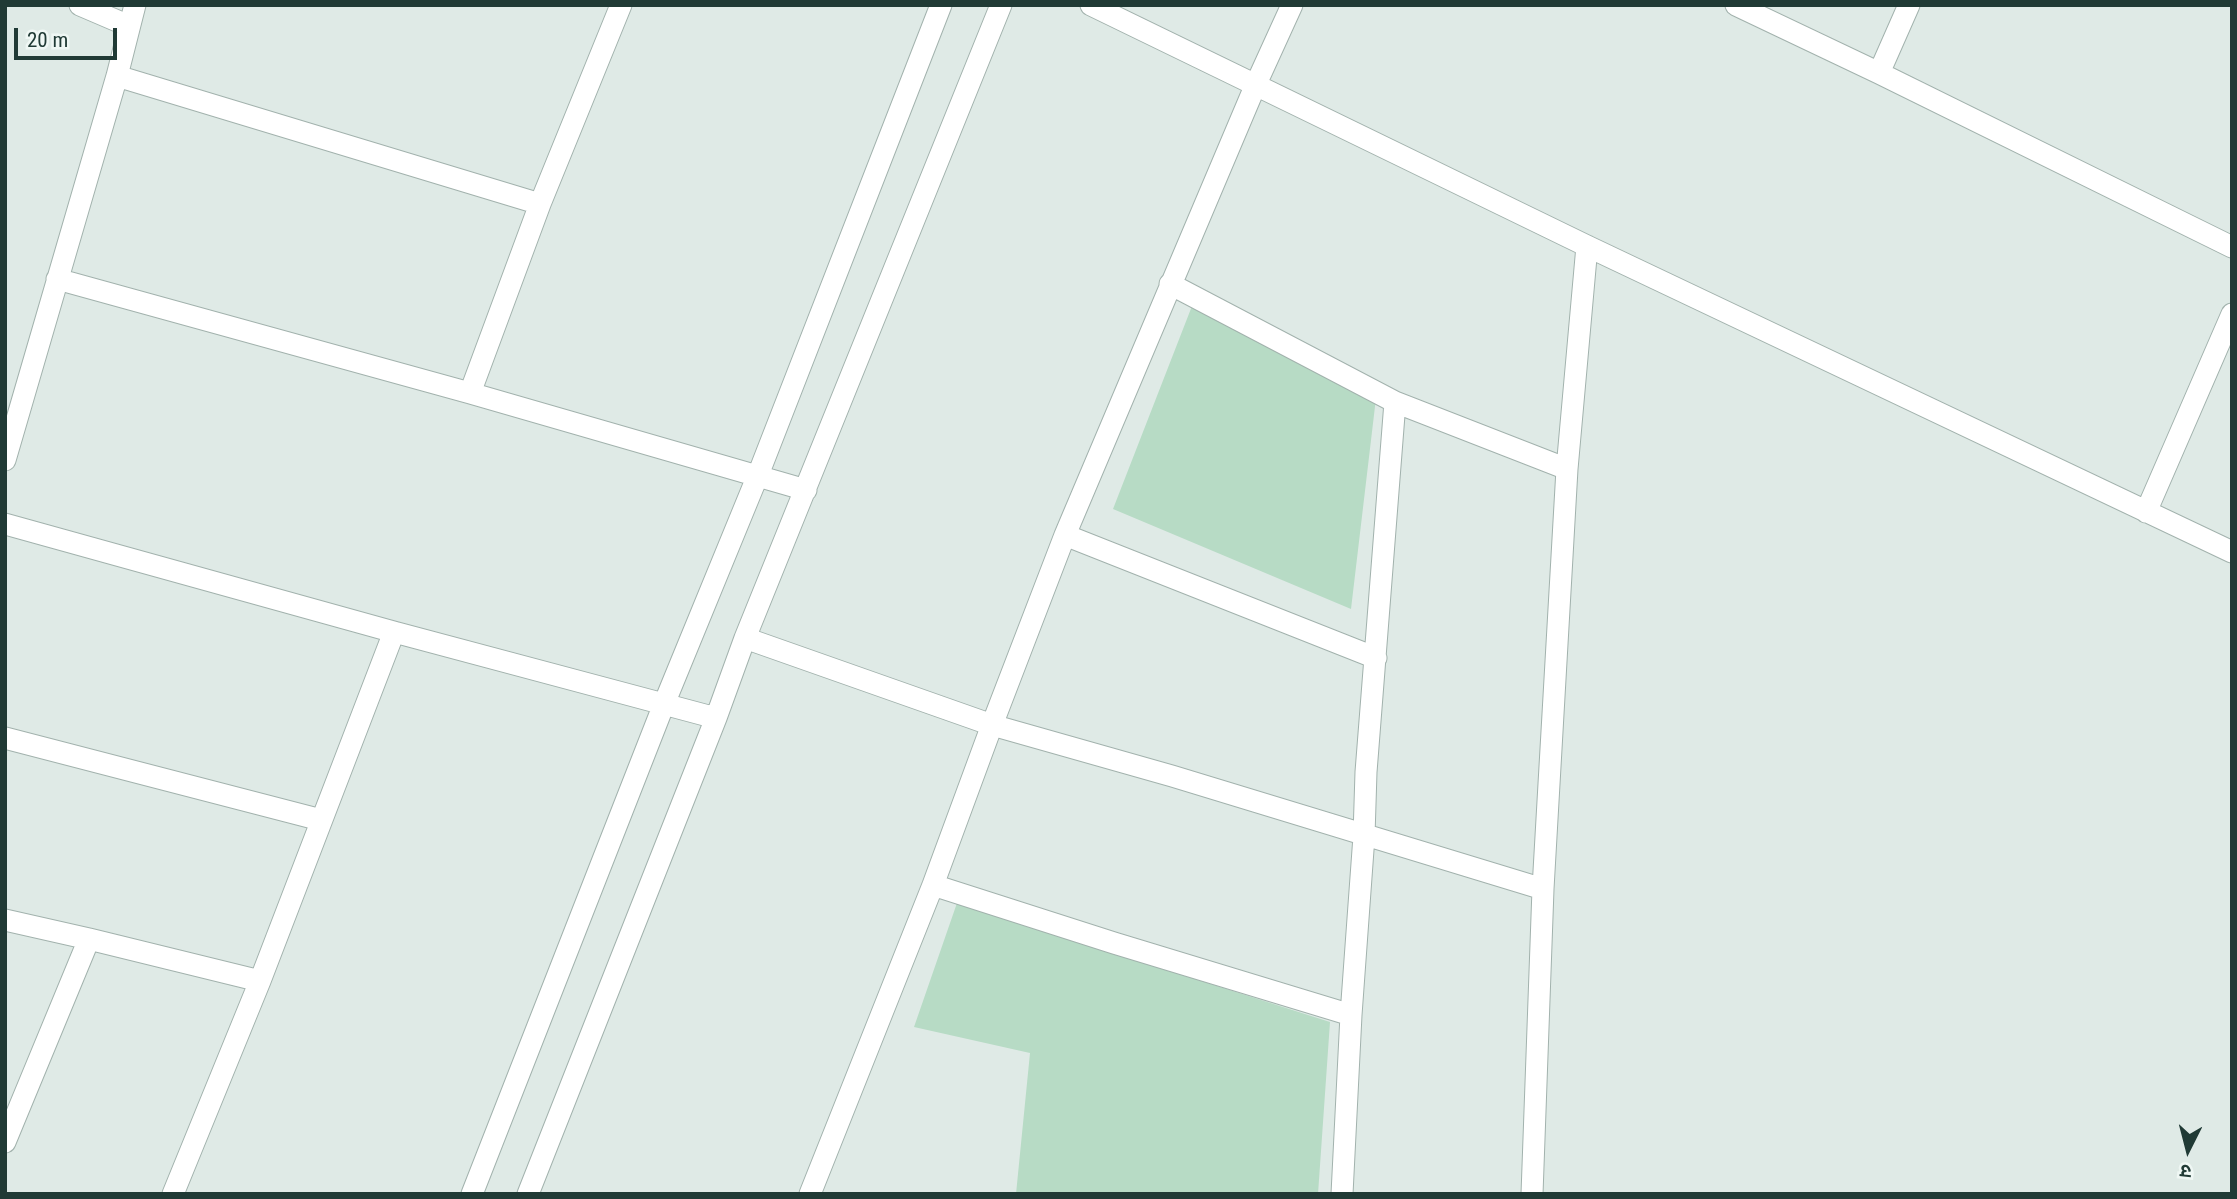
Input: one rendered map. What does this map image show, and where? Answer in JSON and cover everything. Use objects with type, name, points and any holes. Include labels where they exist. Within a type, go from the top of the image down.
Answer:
[{"type":"street","points":[[80,5],[130,26]]},
{"type":"street","points":[[5,460],[117,76],[135,5]]},
{"type":"street","points":[[470,393],[540,204],[621,5]]},
{"type":"street","points":[[472,1194],[664,704],[758,475],[940,5]]},
{"type":"street","points":[[528,1194],[745,638],[1001,5]]},
{"type":"street","points":[[1091,5],[1587,246],[2232,552]]},
{"type":"street","points":[[810,1194],[933,885],[1065,535],[1292,5]]},
{"type":"street","points":[[1736,5],[2232,247]]},
{"type":"street","points":[[1879,73],[1909,5]]},
{"type":"street","points":[[117,76],[540,204]]},
{"type":"street","points":[[1532,1194],[1543,889],[1567,469],[1587,246]]},
{"type":"street","points":[[57,279],[470,393],[806,490]]},
{"type":"street","points":[[1171,284],[1395,402],[1567,469]]},
{"type":"street","points":[[2146,512],[2232,314]]},
{"type":"street","points":[[1342,1194],[1366,772],[1395,402]]},
{"type":"street","points":[[5,524],[716,718]]},
{"type":"street","points":[[1065,535],[1376,658]]},
{"type":"street","points":[[173,1194],[260,981],[394,632]]},
{"type":"street","points":[[745,638],[992,725],[1172,776],[1543,889]]},
{"type":"street","points":[[5,738],[321,820]]},
{"type":"street","points":[[933,885],[1351,1015]]},
{"type":"street","points":[[5,920],[260,981]]},
{"type":"street","points":[[5,1142],[89,939]]},
{"type":"green space","points":[[1192,306],[1376,398],[1351,609],[1113,509]]},
{"type":"green space","points":[[957,903],[1330,1022],[1318,1194],[1016,1194],[1030,1053],[914,1027]]}]
